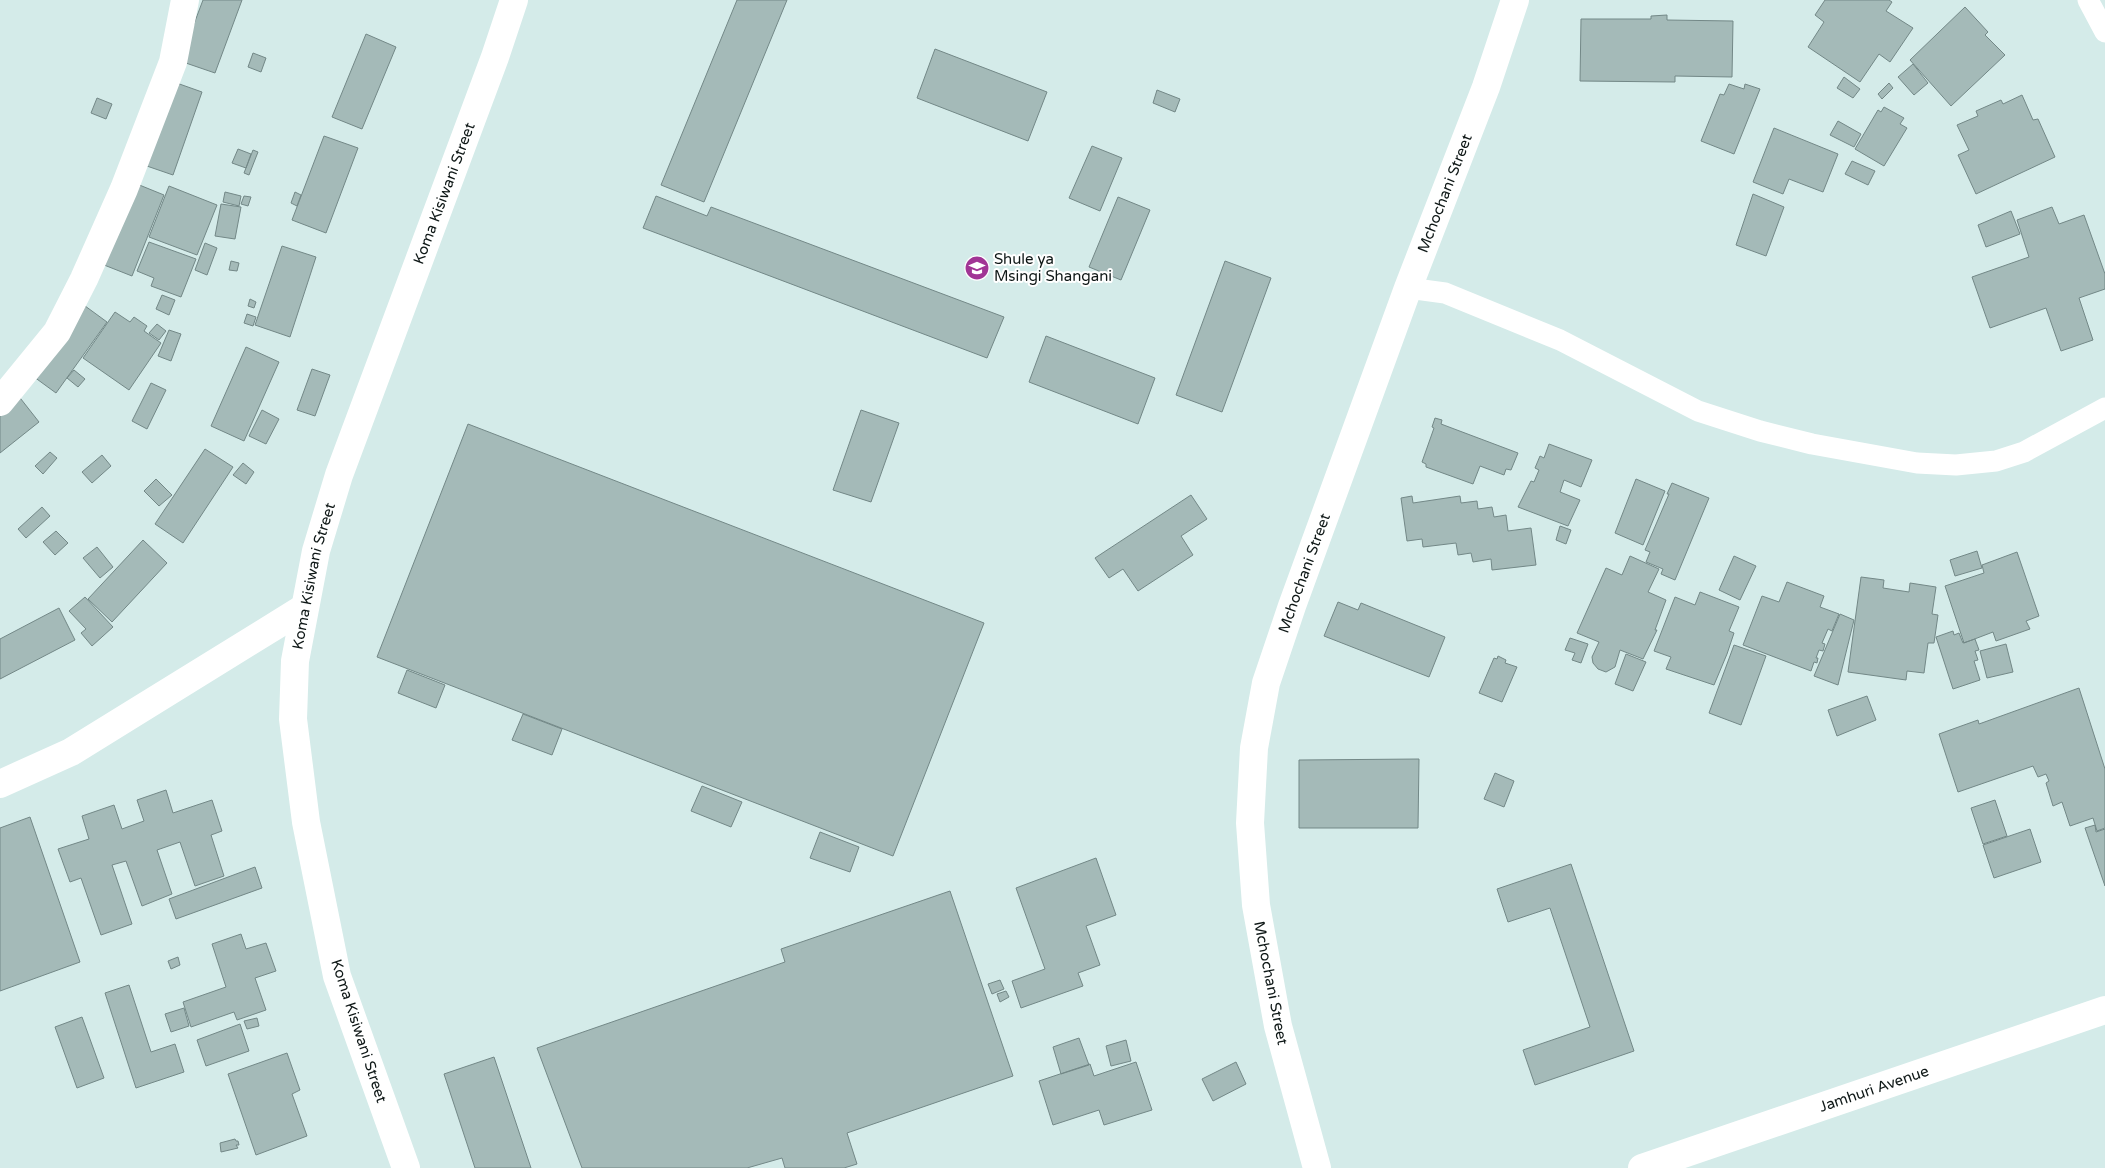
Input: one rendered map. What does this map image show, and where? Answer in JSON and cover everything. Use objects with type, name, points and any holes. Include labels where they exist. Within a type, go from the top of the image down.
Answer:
[{"type":"street","points":[[0,402],[57,332],[84,280],[124,189],[173,62],[185,0]]},
{"type":"street","name":"Koma Kisiwani Street","points":[[406,1168],[337,976],[306,822],[293,719],[295,661],[316,551],[339,475],[495,57],[514,0]]},
{"type":"street","name":"Mchochani Street","points":[[1317,1168],[1278,1026],[1256,905],[1250,823],[1254,748],[1266,683],[1325,513],[1408,288],[1486,87],[1515,0]]},
{"type":"street","points":[[0,784],[71,752],[304,608]]},
{"type":"street","name":"Jamhuri Avenue","points":[[1642,1168],[2105,1010]]},
{"type":"lane","points":[[2088,0],[2105,32]]},
{"type":"lane","points":[[1408,288],[1445,293],[1560,340],[1698,411],[1760,431],[1812,444],[1917,463],[1956,465],[1996,461],[2024,452],[2105,408]]},
{"type":"building","points":[[203,0],[242,0],[215,73],[180,61]]},
{"type":"building","points":[[737,0],[787,0],[704,202],[661,185]]},
{"type":"building","points":[[1825,0],[1889,0],[1892,2],[1886,11],[1913,28],[1890,62],[1879,54],[1860,82],[1808,47],[1824,22],[1815,15]]},
{"type":"building","points":[[1965,7],[1988,32],[1985,35],[2005,55],[1951,106],[1910,60]]},
{"type":"building","points":[[1667,15],[1667,20],[1733,21],[1732,77],[1675,76],[1675,82],[1580,81],[1581,19],[1651,19],[1651,16]]},
{"type":"building","points":[[366,34],[396,47],[362,129],[332,117]]},
{"type":"building","points":[[935,49],[1047,92],[1028,141],[917,98]]},
{"type":"building","points":[[253,53],[266,58],[261,72],[248,67]]},
{"type":"building","points":[[1913,64],[1928,83],[1914,95],[1898,77]]},
{"type":"building","points":[[1844,77],[1860,89],[1853,98],[1837,88]]},
{"type":"building","points":[[171,81],[202,92],[173,175],[141,164]]},
{"type":"building","points":[[1889,83],[1893,88],[1882,99],[1878,94]]},
{"type":"building","points":[[1729,84],[1744,89],[1745,84],[1760,89],[1734,154],[1701,141],[1720,94],[1724,95]]},
{"type":"building","points":[[1157,90],[1180,99],[1175,112],[1153,103]]},
{"type":"building","points":[[2022,95],[2033,120],[2038,119],[2055,157],[1976,194],[1958,155],[1969,150],[1957,125],[1978,116],[1976,111],[2001,100],[2003,104]]},
{"type":"building","points":[[97,98],[112,104],[106,119],[91,113]]},
{"type":"building","points":[[1884,107],[1904,118],[1900,124],[1907,128],[1884,166],[1855,149],[1878,110],[1881,112]]},
{"type":"building","points":[[1838,121],[1861,134],[1854,147],[1830,135]]},
{"type":"building","points":[[1774,128],[1838,154],[1823,192],[1789,179],[1783,194],[1753,182]]},
{"type":"building","points":[[324,136],[358,148],[326,233],[292,220]]},
{"type":"building","points":[[1092,146],[1122,158],[1100,211],[1069,198]]},
{"type":"building","points":[[238,149],[251,154],[246,168],[232,163]]},
{"type":"building","points":[[253,150],[258,152],[249,175],[244,173]]},
{"type":"building","points":[[1852,161],[1875,171],[1868,185],[1845,174]]},
{"type":"building","points":[[132,182],[164,195],[132,276],[99,263]]},
{"type":"building","points":[[169,186],[217,205],[197,255],[149,237]]},
{"type":"building","points":[[225,192],[241,196],[239,206],[223,202]]},
{"type":"building","points":[[295,192],[301,195],[297,206],[291,203]]},
{"type":"building","points":[[1753,194],[1784,207],[1766,256],[1736,245]]},
{"type":"building","points":[[244,196],[251,197],[248,206],[241,204]]},
{"type":"building","points":[[656,196],[707,216],[711,207],[1004,317],[987,358],[643,228]]},
{"type":"building","points":[[1118,197],[1150,210],[1121,280],[1089,267]]},
{"type":"building","points":[[221,204],[241,207],[235,239],[215,236]]},
{"type":"building","points":[[2052,207],[2059,224],[2084,215],[2105,274],[2105,289],[2079,298],[2093,340],[2061,351],[2046,308],[1990,328],[1972,277],[2029,257],[2017,220]]},
{"type":"building","points":[[2011,211],[2020,234],[1986,247],[1978,225]]},
{"type":"building","points":[[149,242],[196,259],[181,297],[151,286],[154,278],[137,271]]},
{"type":"building","points":[[205,243],[217,248],[207,275],[195,270]]},
{"type":"building","points":[[282,246],[316,257],[290,337],[255,325]]},
{"type":"building","points":[[231,261],[239,263],[237,271],[229,270]]},
{"type":"building","points":[[1225,261],[1271,278],[1222,412],[1176,395]]},
{"type":"building","points":[[162,295],[175,300],[169,315],[156,309]]},
{"type":"building","points":[[250,299],[256,302],[254,308],[248,306]]},
{"type":"building","points":[[81,303],[107,322],[56,393],[30,374]]},
{"type":"building","points":[[115,312],[130,322],[134,317],[147,326],[144,331],[161,343],[129,390],[83,358]]},
{"type":"building","points":[[247,314],[256,317],[253,326],[244,323]]},
{"type":"building","points":[[157,324],[166,331],[159,340],[149,333]]},
{"type":"building","points":[[169,330],[181,334],[171,361],[158,356]]},
{"type":"building","points":[[1046,336],[1155,378],[1138,424],[1029,382]]},
{"type":"building","points":[[246,347],[279,362],[244,441],[211,426]]},
{"type":"building","points":[[312,369],[330,375],[315,416],[297,410]]},
{"type":"building","points":[[74,370],[85,379],[78,387],[67,378]]},
{"type":"building","points":[[151,383],[166,390],[147,429],[132,421]]},
{"type":"building","points":[[17,394],[39,422],[0,453],[0,407]]},
{"type":"building","points":[[262,410],[279,419],[266,444],[249,436]]},
{"type":"building","points":[[861,410],[899,423],[871,502],[833,490]]},
{"type":"building","points":[[1435,418],[1442,420],[1441,424],[1518,453],[1511,470],[1506,469],[1504,475],[1480,466],[1473,484],[1426,467],[1426,464],[1422,462],[1434,428],[1432,427]]},
{"type":"building","points":[[468,424],[984,623],[893,856],[377,657]]},
{"type":"building","points":[[1549,444],[1592,460],[1581,487],[1564,480],[1560,492],[1580,500],[1568,526],[1518,507],[1531,481],[1534,482],[1539,470],[1535,468],[1540,456],[1544,458]]},
{"type":"building","points":[[205,449],[233,467],[183,543],[155,524]]},
{"type":"building","points":[[50,452],[57,458],[43,474],[35,466]]},
{"type":"building","points":[[102,455],[111,466],[92,483],[82,472]]},
{"type":"building","points":[[243,463],[254,472],[246,484],[233,475]]},
{"type":"building","points":[[156,479],[172,495],[159,506],[144,491]]},
{"type":"building","points":[[1636,479],[1665,491],[1643,545],[1615,533]]},
{"type":"building","points":[[1672,483],[1709,498],[1675,580],[1661,574],[1663,569],[1646,562],[1650,552],[1645,550]]},
{"type":"building","points":[[1191,495],[1207,519],[1181,536],[1193,555],[1138,591],[1123,569],[1109,578],[1095,558]]},
{"type":"building","points":[[1412,496],[1413,503],[1460,496],[1461,503],[1477,501],[1478,509],[1492,507],[1494,517],[1506,515],[1508,531],[1531,528],[1536,565],[1492,570],[1491,559],[1473,562],[1471,553],[1458,555],[1456,543],[1423,547],[1422,539],[1407,541],[1401,498]]},
{"type":"building","points":[[42,507],[50,516],[26,538],[18,529]]},
{"type":"building","points":[[1560,526],[1571,530],[1566,544],[1556,540]]},
{"type":"building","points":[[56,531],[68,543],[55,555],[43,542]]},
{"type":"building","points":[[143,540],[167,563],[112,622],[88,599]]},
{"type":"building","points":[[97,547],[113,567],[100,578],[83,558]]},
{"type":"building","points":[[1977,551],[1982,568],[1955,576],[1950,560]]},
{"type":"building","points":[[2017,552],[2039,616],[2026,621],[2030,629],[1996,641],[1993,632],[1964,643],[1945,586],[1984,573],[1982,565]]},
{"type":"building","points":[[1630,556],[1659,569],[1648,592],[1666,600],[1655,630],[1657,630],[1643,659],[1620,650],[1615,667],[1606,672],[1598,669],[1593,663],[1592,657],[1599,642],[1577,633],[1606,568],[1622,575]]},
{"type":"building","points":[[1734,556],[1756,566],[1740,600],[1719,590]]},
{"type":"building","points":[[1861,577],[1884,580],[1883,588],[1909,592],[1910,583],[1936,587],[1932,614],[1938,615],[1934,643],[1928,643],[1924,673],[1907,671],[1906,680],[1848,672]]},
{"type":"building","points":[[1787,582],[1824,596],[1820,607],[1839,614],[1832,631],[1828,629],[1822,643],[1825,644],[1823,651],[1819,650],[1816,658],[1818,658],[1817,663],[1814,662],[1811,671],[1743,645],[1762,596],[1779,602]]},
{"type":"building","points":[[1700,592],[1739,607],[1729,631],[1734,633],[1714,685],[1666,669],[1671,657],[1654,651],[1675,597],[1695,605]]},
{"type":"building","points":[[85,597],[113,627],[92,646],[81,633],[86,629],[69,611]]},
{"type":"building","points":[[1338,602],[1358,610],[1361,603],[1445,637],[1429,677],[1324,636]]},
{"type":"building","points":[[59,608],[75,640],[0,679],[0,639]]},
{"type":"building","points":[[1840,614],[1854,620],[1838,685],[1814,676]]},
{"type":"building","points":[[1953,631],[1954,635],[1959,633],[1963,643],[1975,639],[1979,650],[1975,651],[1978,660],[1974,661],[1980,680],[1953,689],[1936,637]]},
{"type":"building","points":[[1570,638],[1588,644],[1581,663],[1572,660],[1575,653],[1565,650]]},
{"type":"building","points":[[2006,644],[2013,672],[1987,678],[1980,651]]},
{"type":"building","points":[[1734,645],[1766,656],[1741,725],[1709,713]]},
{"type":"building","points":[[1626,654],[1646,662],[1633,691],[1615,684]]},
{"type":"building","points":[[1498,656],[1506,660],[1505,663],[1517,667],[1502,702],[1479,693],[1494,658],[1497,659]]},
{"type":"building","points":[[407,670],[445,685],[436,708],[398,693]]},
{"type":"building","points":[[2079,688],[2105,769],[2105,828],[2097,831],[2093,818],[2070,826],[2062,802],[2053,806],[2046,783],[2049,781],[2046,774],[2038,777],[2033,766],[1958,792],[1939,734],[1978,720],[1979,724]]},
{"type":"building","points":[[1867,696],[1876,720],[1837,736],[1828,710]]},
{"type":"building","points":[[523,714],[562,729],[552,755],[512,740]]},
{"type":"building","points":[[1419,759],[1418,828],[1299,828],[1299,760]]},
{"type":"building","points":[[1495,773],[1514,781],[1504,807],[1484,799]]},
{"type":"building","points":[[702,786],[742,802],[731,827],[691,811]]},
{"type":"building","points":[[166,790],[173,813],[212,800],[222,831],[211,835],[224,876],[195,886],[180,842],[157,850],[172,894],[142,906],[126,861],[112,865],[132,924],[101,935],[81,878],[70,882],[58,849],[89,839],[82,816],[114,805],[122,829],[144,821],[137,800]]},
{"type":"building","points":[[1995,800],[2007,836],[1983,844],[1971,808]]},
{"type":"building","points":[[30,817],[80,962],[0,991],[0,828]]},
{"type":"building","points":[[2095,825],[2096,832],[2105,829],[2105,886],[2085,828]]},
{"type":"building","points":[[2030,829],[2041,862],[1994,878],[1983,845]]},
{"type":"building","points":[[820,832],[859,847],[850,872],[810,858]]},
{"type":"building","points":[[1096,858],[1116,915],[1086,926],[1100,965],[1078,973],[1083,986],[1021,1008],[1012,981],[1045,969],[1016,888]]},
{"type":"building","points":[[1571,864],[1634,1051],[1535,1085],[1523,1050],[1590,1027],[1550,908],[1508,922],[1497,889]]},
{"type":"building","points":[[255,867],[262,888],[176,919],[169,899]]},
{"type":"building","points":[[950,891],[1013,1076],[847,1133],[857,1164],[844,1168],[785,1168],[782,1158],[747,1168],[582,1168],[537,1048],[785,962],[781,949]]},
{"type":"building","points":[[241,934],[246,949],[266,943],[276,971],[255,978],[266,1010],[237,1020],[234,1012],[191,1027],[183,1002],[226,987],[212,944]]},
{"type":"building","points":[[178,957],[180,965],[171,969],[168,961]]},
{"type":"building","points":[[1000,980],[1004,989],[992,994],[988,984]]},
{"type":"building","points":[[129,985],[151,1052],[175,1044],[184,1072],[136,1088],[105,993]]},
{"type":"building","points":[[1006,991],[1009,997],[1000,1002],[997,994]]},
{"type":"building","points":[[184,1008],[189,1026],[171,1032],[165,1014]]},
{"type":"building","points":[[82,1017],[104,1078],[77,1088],[55,1027]]},
{"type":"building","points":[[257,1018],[259,1026],[247,1029],[244,1021]]},
{"type":"building","points":[[240,1024],[249,1051],[206,1066],[197,1040]]},
{"type":"building","points":[[1079,1038],[1089,1065],[1061,1074],[1053,1047]]},
{"type":"building","points":[[1126,1040],[1131,1061],[1111,1066],[1106,1046]]},
{"type":"building","points":[[287,1053],[300,1090],[292,1094],[307,1136],[256,1155],[228,1074]]},
{"type":"building","points":[[494,1057],[531,1168],[475,1168],[444,1074]]},
{"type":"building","points":[[1136,1062],[1152,1110],[1104,1125],[1099,1110],[1053,1125],[1039,1081],[1090,1064],[1094,1076]]},
{"type":"building","points":[[1236,1062],[1246,1084],[1213,1101],[1202,1079]]},
{"type":"building","points":[[235,1139],[238,1141],[239,1145],[236,1145],[238,1148],[221,1152],[220,1143]]},
{"type":"place","name":"Shule ya Msingi Shangani","points":[[977,268]]}]
